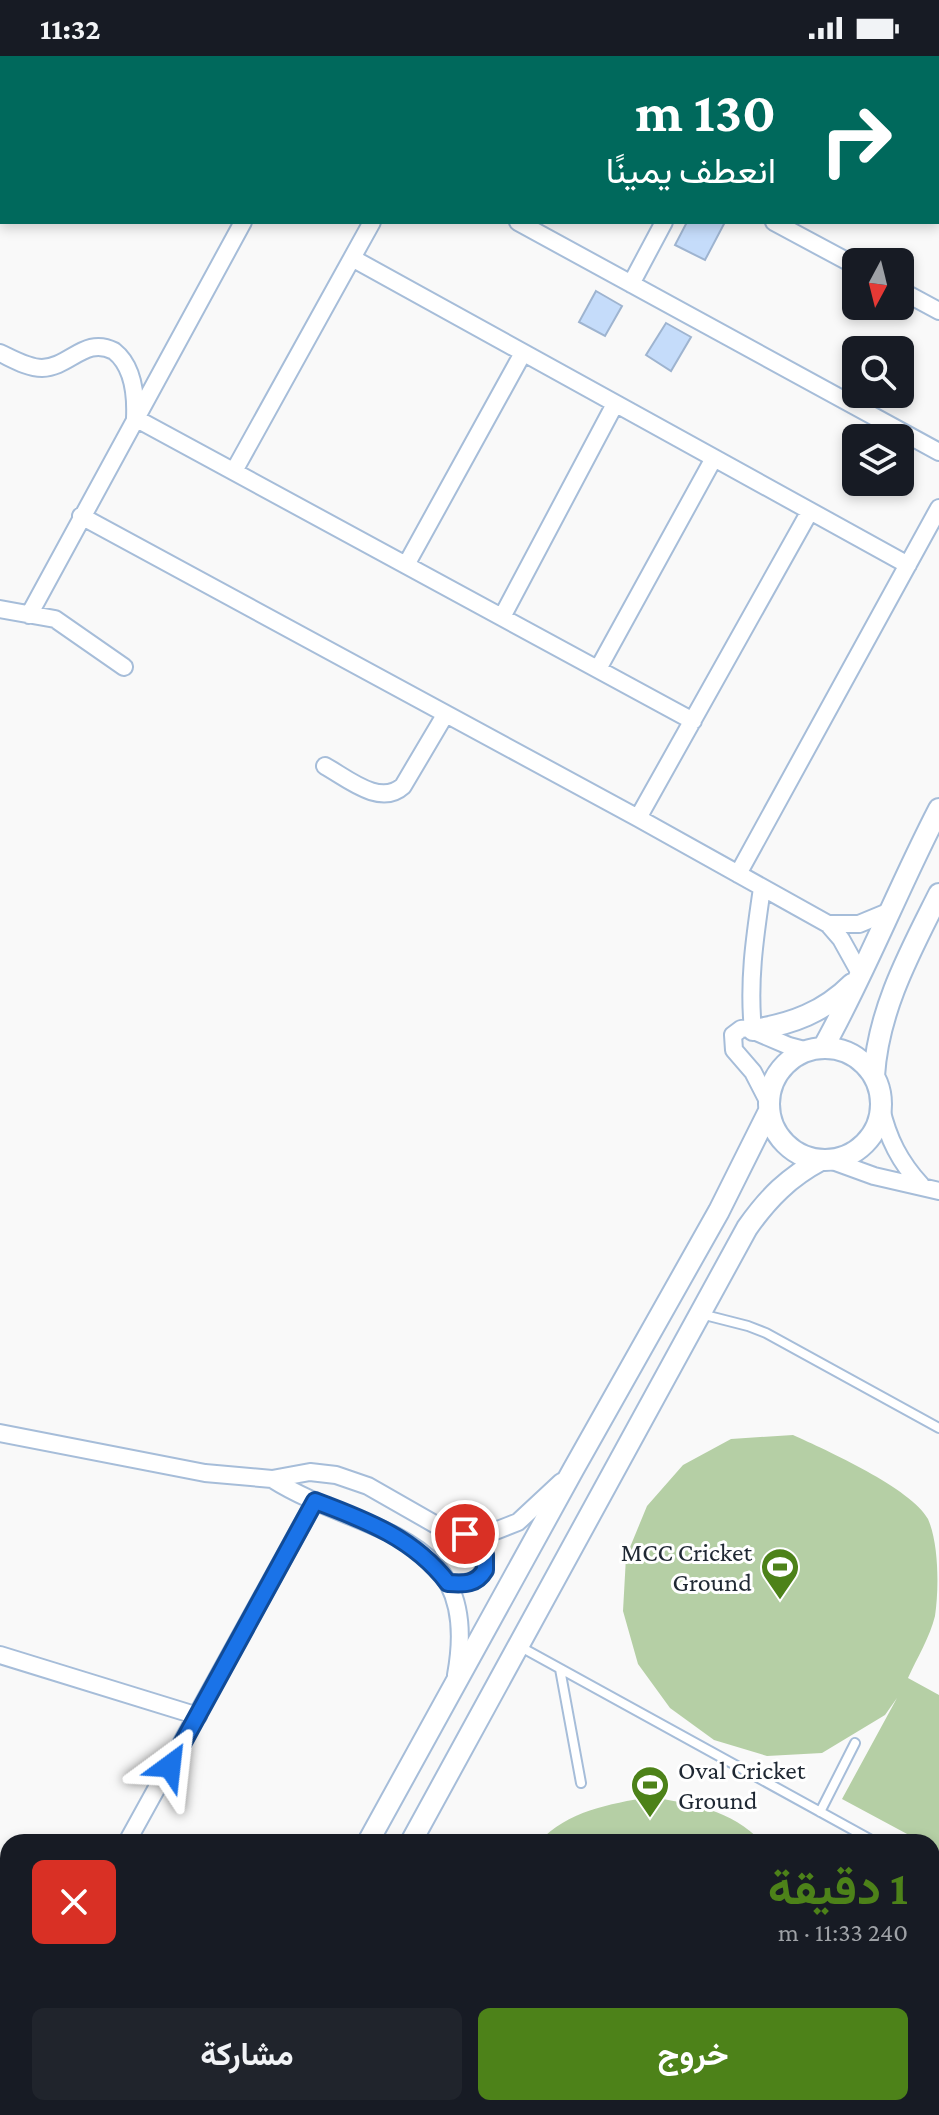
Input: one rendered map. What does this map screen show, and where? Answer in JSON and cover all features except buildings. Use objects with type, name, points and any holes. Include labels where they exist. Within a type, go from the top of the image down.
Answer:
[{"type":"street","points":[[29,615],[242,224]]},
{"type":"street","points":[[234,471],[371,224]]},
{"type":"street","points":[[522,224],[939,452]]},
{"type":"street","points":[[631,284],[663,224]]},
{"type":"street","points":[[782,224],[802,229],[842,256]]},
{"type":"street","points":[[352,258],[908,565]]},
{"type":"street","points":[[914,298],[939,311]]},
{"type":"street","points":[[1,349],[28,365],[41,368],[54,366],[93,346],[108,347],[120,355],[128,372],[134,395],[135,418]]},
{"type":"street","points":[[406,565],[523,353]]},
{"type":"street","points":[[502,617],[615,404]]},
{"type":"street","points":[[135,418],[693,721]]},
{"type":"street","points":[[598,669],[714,458]]},
{"type":"street","points":[[738,874],[939,508]]},
{"type":"street","points":[[638,818],[810,511]]},
{"type":"street","points":[[81,516],[828,924],[841,939],[861,975]]},
{"type":"street","points":[[0,609],[48,617],[61,623],[124,667]]},
{"type":"street","points":[[325,766],[373,793],[392,793],[403,786],[445,715]]},
{"type":"street","points":[[372,1834],[719,1211],[769,1107],[777,1075],[785,1065],[816,1050],[861,975],[939,809]]},
{"type":"street","points":[[753,1030],[751,963],[762,888]]},
{"type":"street","points":[[921,1185],[909,1172],[891,1142],[874,1076],[875,1054],[886,1009],[939,894]]},
{"type":"street","points":[[828,924],[859,924],[888,912]]},
{"type":"street","points":[[861,975],[843,993],[812,1014],[777,1026],[737,1031],[732,1045],[753,1072],[769,1107],[775,1130],[787,1145],[803,1155],[939,1191]]},
{"type":"street","points":[[753,1030],[789,1046],[853,1055],[874,1076]]},
{"type":"street","points":[[415,1834],[747,1228],[761,1207],[797,1173],[826,1160],[849,1155],[865,1144],[876,1127],[881,1108]]},
{"type":"street","points":[[0,1433],[183,1470],[272,1479],[310,1472],[336,1475],[368,1486],[445,1530],[474,1535],[490,1533],[518,1522],[573,1470]]},
{"type":"street","points":[[272,1479],[376,1526],[425,1555],[448,1583],[459,1629],[459,1661],[451,1692]]},
{"type":"street","points":[[132,1834],[315,1501]]},
{"type":"street","points":[[448,1583],[468,1584],[485,1570],[485,1555],[474,1535]]},
{"type":"street","points":[[0,1655],[198,1716]]},
{"type":"lane","points":[[700,1314],[766,1333],[939,1428]]},
{"type":"lane","points":[[519,1646],[860,1834]]},
{"type":"lane","points":[[560,1669],[581,1783]]},
{"type":"lane","points":[[820,1812],[855,1743]]},
{"type":"green space","name":"MCC Cricket Ground","points":[[793,1435],[887,1483],[919,1507],[928,1519],[937,1567],[935,1616],[908,1678],[939,1695],[939,1834],[907,1834],[842,1799],[897,1698],[885,1715],[822,1753],[767,1756],[714,1740],[670,1708],[638,1664],[623,1611],[626,1557],[647,1506],[683,1465],[731,1439]]},
{"type":"green space","name":"Oval Cricket Ground","points":[[649,1797],[695,1805],[724,1815],[753,1834],[547,1834],[576,1816],[604,1806]]},
{"type":"place","name":"MCC Cricket Ground","points":[[780,1601]]},
{"type":"place","name":"Oval Cricket Ground","points":[[650,1819]]},
{"type":"route","points":[[170,1766],[315,1501],[376,1526],[411,1545],[438,1568],[448,1583],[468,1584],[485,1570],[485,1555],[474,1535],[465,1534]]}]
